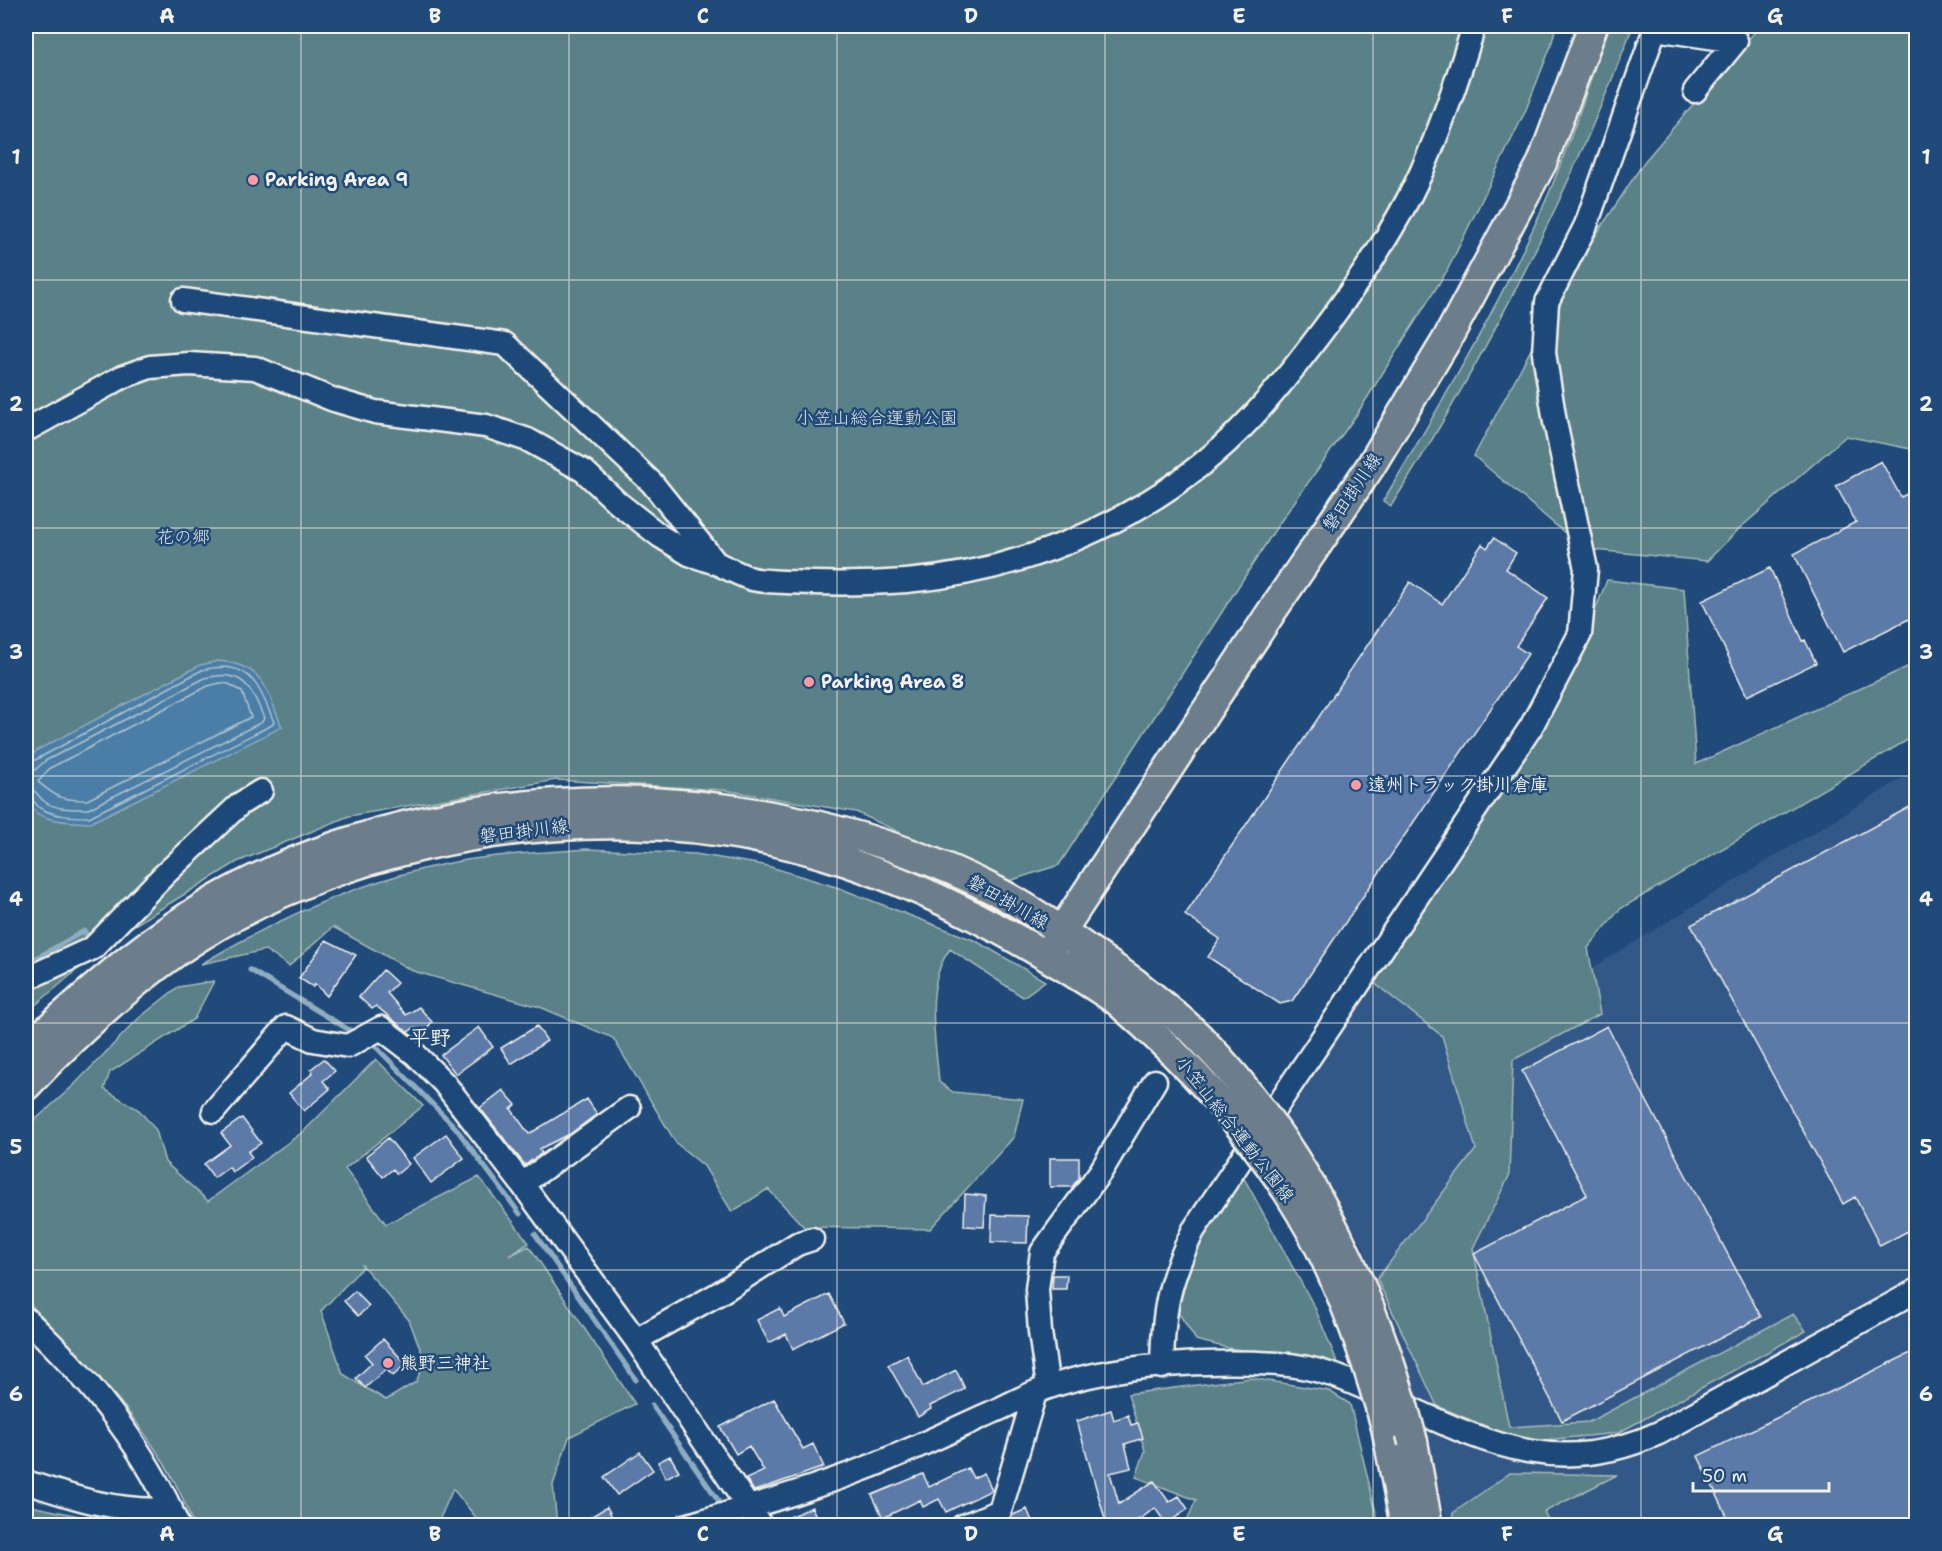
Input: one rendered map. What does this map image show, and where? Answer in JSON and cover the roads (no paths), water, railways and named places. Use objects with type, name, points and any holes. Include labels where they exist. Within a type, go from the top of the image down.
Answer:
[{"type":"main road","name":"磐田掛川線","points":[[1054,943],[1272,611],[1370,467],[1446,341],[1542,163],[1593,26]]},
{"type":"main road","name":"磐田掛川線","points":[[26,1049],[129,959],[186,918],[244,884],[303,859],[358,840],[427,822],[537,803],[653,801],[727,808],[830,827],[886,844],[942,866],[998,892],[1054,943]]},
{"type":"main road","name":"磐田掛川線","points":[[26,1086],[80,1028],[123,992],[180,950],[230,920],[296,886],[315,879],[430,846],[483,835],[597,823],[656,825],[770,841],[823,854],[886,876],[1054,943]]},
{"type":"main road","name":"小笠山総合運動公園線","points":[[1054,943],[1199,1038],[1241,1085],[1290,1149],[1340,1238],[1368,1299],[1388,1352],[1413,1442],[1428,1526]]},
{"type":"main road","name":"小笠山総合運動公園線","points":[[1125,991],[1214,1097],[1293,1202],[1320,1249],[1365,1354],[1386,1427],[1405,1526]]},
{"type":"street","points":[[26,430],[122,377],[150,367],[189,364],[255,368],[334,400],[375,412],[486,426],[528,440],[584,471],[618,503],[660,536],[689,554],[752,579],[876,584],[950,577],[997,567],[1052,549],[1121,517],[1179,481],[1251,417],[1316,340],[1371,263],[1420,175],[1449,101],[1474,26]]},
{"type":"street","points":[[1162,1367],[1165,1307],[1176,1267],[1193,1231],[1531,728],[1580,634],[1587,569],[1555,422],[1544,354],[1547,302],[1586,225],[1656,27],[1736,41],[1695,91]]},
{"type":"street","points":[[183,300],[505,344],[652,483],[716,563]]},
{"type":"street","points":[[26,979],[93,948],[179,860],[240,804],[261,791]]},
{"type":"street","points":[[214,1111],[286,1027],[313,1040],[348,1046],[381,1028],[415,1054],[444,1083],[522,1184],[636,1340],[756,1516]]},
{"type":"street","points":[[963,1526],[1004,1518],[1041,1390],[1037,1289],[1042,1252],[1101,1171],[1155,1081]]},
{"type":"street","points":[[522,1184],[629,1108]]},
{"type":"street","points":[[636,1340],[718,1294],[796,1244],[812,1239]]},
{"type":"street","points":[[685,1526],[756,1516],[1041,1390],[1099,1374],[1162,1367],[1279,1364],[1317,1370],[1348,1380],[1491,1444],[1541,1453],[1585,1453],[1636,1443],[1659,1433],[1917,1291]]},
{"type":"street","points":[[26,1319],[53,1344],[136,1444],[175,1517]]},
{"type":"street","points":[[26,1482],[107,1507],[175,1517]]},
{"type":"water","points":[[218,661],[234,663],[246,668],[262,681],[282,727],[90,823],[52,819],[42,816],[29,805],[25,788],[26,763],[37,750],[200,665]]},
{"type":"waterway","points":[[26,964],[84,931],[89,938]]},
{"type":"waterway","points":[[250,970],[351,1031]]},
{"type":"waterway","points":[[367,1041],[377,1048],[455,1127],[520,1214]]},
{"type":"waterway","points":[[535,1234],[636,1380]]},
{"type":"waterway","points":[[652,1405],[718,1500]]},
{"type":"place","name":"Parking Area 9","points":[[253,180]]},
{"type":"place","name":"Parking Area 8","points":[[809,682]]},
{"type":"place","name":"遠州トラック掛川倉庫","points":[[1356,785]]},
{"type":"place","name":"熊野三神社","points":[[388,1363]]},
{"type":"district","name":"平野","points":[[430,1038]]},
{"type":"park label","name":"小笠山総合運動公園","points":[[877,418]]},
{"type":"park label","name":"花の郷","points":[[183,537]]}]
